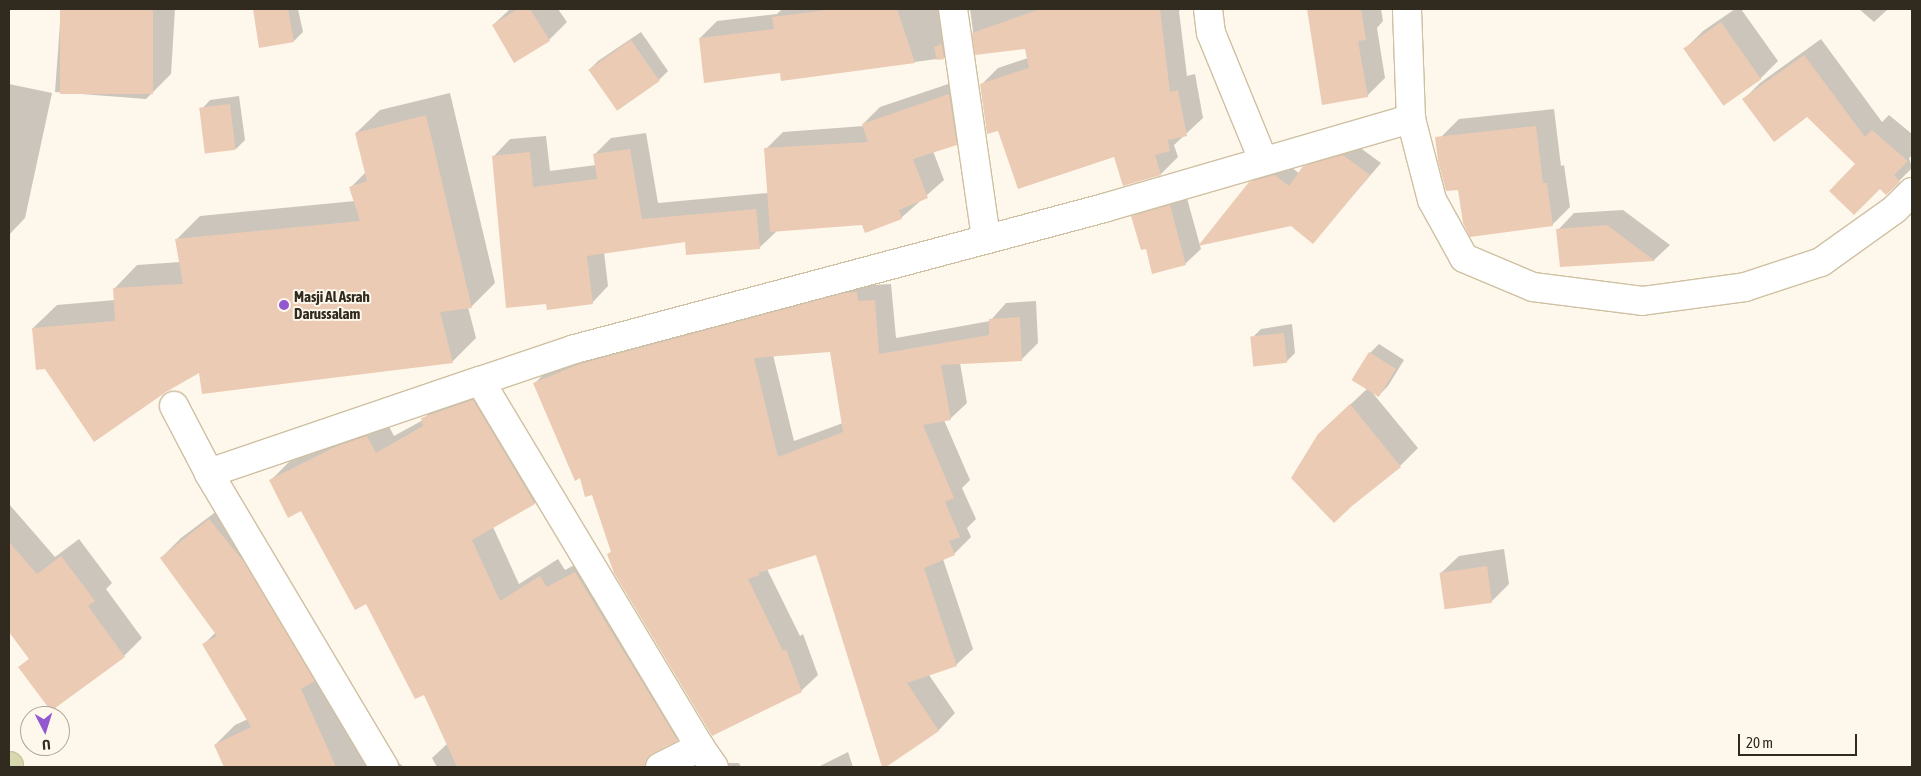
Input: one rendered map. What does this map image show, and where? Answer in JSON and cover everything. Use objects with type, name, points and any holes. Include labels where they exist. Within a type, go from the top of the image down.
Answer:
[{"type":"street","points":[[954,9],[986,239]]},
{"type":"street","points":[[1208,9],[1211,33],[1263,160]]},
{"type":"street","points":[[1407,9],[1411,119],[1432,200],[1464,258],[1533,288],[1642,301],[1745,287],[1821,262],[1894,209],[1912,192]]},
{"type":"street","points":[[209,473],[575,349],[1104,208],[1263,160],[1411,119]]},
{"type":"street","points":[[480,381],[707,757],[660,767]]},
{"type":"street","points":[[174,406],[209,473],[384,767]]},
{"type":"building","points":[[60,9],[153,9],[153,94],[60,94]]},
{"type":"building","points":[[253,9],[288,9],[294,42],[259,48]]},
{"type":"building","points":[[518,9],[530,9],[550,41],[514,63],[492,25]]},
{"type":"building","points":[[834,9],[897,9],[915,63],[781,81],[780,73],[704,83],[699,38],[774,29],[772,17]]},
{"type":"building","points":[[1040,9],[1160,9],[1170,92],[1178,90],[1187,136],[1168,140],[1170,151],[1155,155],[1161,175],[1123,186],[1114,157],[1018,189],[998,131],[987,134],[980,84],[1029,68],[1025,49],[975,55],[972,33]]},
{"type":"building","points":[[1307,9],[1361,9],[1366,40],[1358,41],[1368,97],[1322,105]]},
{"type":"building","points":[[1721,22],[1761,79],[1723,106],[1683,48]]},
{"type":"building","points":[[631,40],[660,81],[617,111],[588,70]]},
{"type":"building","points":[[942,44],[944,59],[937,60],[934,47]]},
{"type":"building","points":[[1804,55],[1865,137],[1872,130],[1908,161],[1894,175],[1900,182],[1886,195],[1880,189],[1854,215],[1829,191],[1855,164],[1807,117],[1774,142],[1742,99]]},
{"type":"building","points":[[949,94],[957,145],[913,159],[928,198],[899,210],[902,219],[865,233],[862,225],[770,232],[764,148],[868,142],[862,124]]},
{"type":"building","points":[[230,104],[236,150],[205,153],[199,108]]},
{"type":"building","points":[[426,115],[472,308],[440,312],[453,363],[202,394],[199,373],[166,392],[94,442],[45,369],[36,370],[32,328],[115,321],[113,288],[183,284],[175,239],[360,221],[349,187],[367,181],[355,133]]},
{"type":"building","points":[[1536,126],[1543,183],[1547,183],[1553,226],[1470,237],[1463,223],[1458,190],[1446,191],[1438,161],[1435,137]]},
{"type":"building","points":[[630,149],[642,219],[756,209],[760,249],[686,255],[685,242],[587,256],[593,304],[547,310],[546,304],[506,308],[492,156],[530,152],[533,187],[597,179],[593,154]]},
{"type":"building","points":[[1343,155],[1370,175],[1313,244],[1291,226],[1198,246],[1249,182],[1275,175],[1289,186],[1303,166]]},
{"type":"building","points":[[1170,205],[1186,265],[1152,274],[1146,249],[1141,250],[1131,216]]},
{"type":"building","points":[[1607,225],[1655,261],[1560,267],[1556,229]]},
{"type":"building","points":[[857,292],[858,301],[875,300],[879,354],[989,335],[989,319],[1020,317],[1022,361],[941,365],[951,420],[923,425],[954,498],[945,502],[960,537],[949,541],[955,555],[924,568],[957,666],[907,683],[939,731],[886,767],[882,767],[816,555],[758,573],[760,575],[748,579],[783,651],[786,649],[802,692],[712,736],[614,573],[607,554],[611,552],[592,495],[585,497],[580,478],[575,481],[533,383],[580,364],[845,293]],"holes":[[[830,352],[843,432],[778,457],[754,358]]]},
{"type":"building","points":[[1284,333],[1287,363],[1253,366],[1250,337]]},
{"type":"building","points":[[1369,352],[1396,369],[1379,397],[1352,380]]},
{"type":"building","points":[[473,400],[535,504],[472,540],[500,601],[540,576],[547,587],[575,572],[678,741],[653,753],[647,759],[645,767],[457,767],[424,695],[415,699],[366,604],[355,610],[301,511],[288,518],[269,480],[335,447],[367,436],[376,453],[423,426],[421,418]]},
{"type":"building","points":[[1350,404],[1401,467],[1352,506],[1334,523],[1291,478],[1318,434]]},
{"type":"building","points":[[209,519],[244,562],[315,681],[301,689],[336,767],[224,767],[214,745],[251,727],[202,644],[217,636],[160,558]]},
{"type":"building","points":[[9,542],[37,574],[61,556],[95,601],[88,606],[125,657],[58,706],[47,706],[18,667],[29,659],[9,632]]},
{"type":"building","points":[[1487,566],[1492,603],[1445,609],[1439,573]]},
{"type":"place","name":"Masji Al Asrah Darussalam","points":[[284,305]]}]
